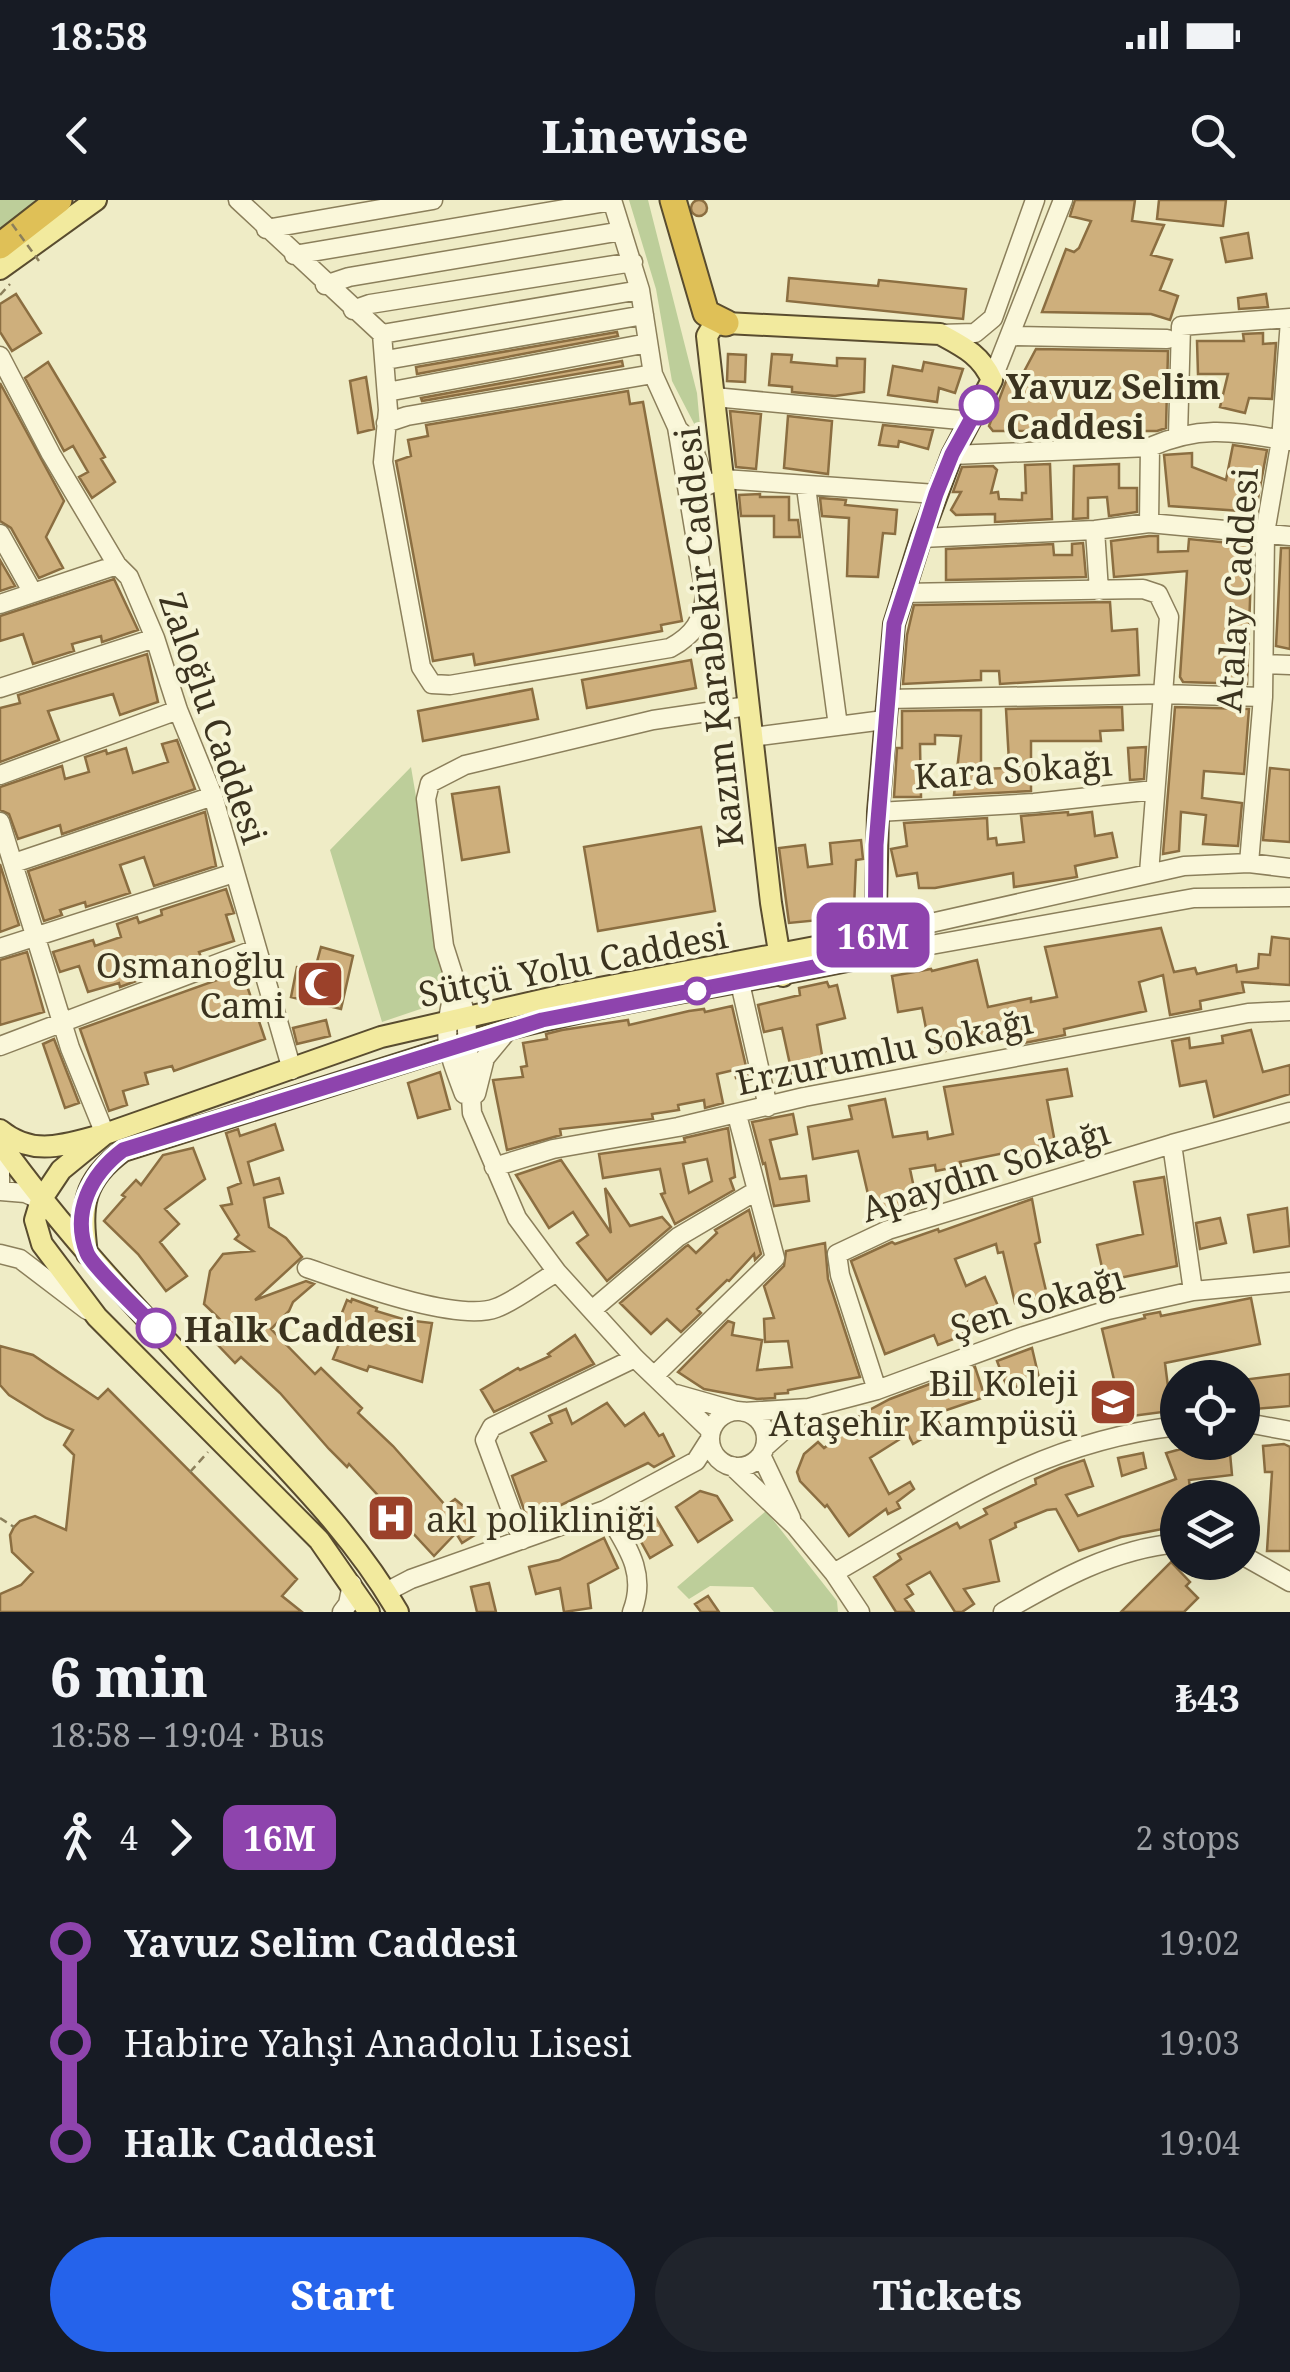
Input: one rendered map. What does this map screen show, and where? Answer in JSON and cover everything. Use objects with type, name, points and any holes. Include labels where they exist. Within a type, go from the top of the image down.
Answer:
[{"type":"highway","points":[[6,235],[59,200]]},
{"type":"highway","points":[[672,200],[706,313],[726,323]]},
{"type":"main road","points":[[5,276],[96,200]]},
{"type":"main road","points":[[726,323],[940,334],[970,350],[984,363],[992,380],[952,454],[894,624],[878,812],[874,946]]},
{"type":"main road","name":"Kazım Karabekir Caddesi","points":[[726,323],[713,326],[706,336],[781,966]]},
{"type":"main road","name":"Sütçü Yolu Caddesi","points":[[41,1200],[62,1170],[105,1134],[381,1037],[456,1018],[781,966],[874,946]]},
{"type":"main road","name":"Sütçü Yolu Caddesi","points":[[87,1254],[84,1204],[91,1183],[104,1164],[123,1150],[509,1029],[574,1012],[740,983],[781,966]]},
{"type":"main road","points":[[292,1070],[300,1097]]},
{"type":"main road","points":[[0,1130],[20,1143],[40,1149],[105,1134]]},
{"type":"main road","points":[[0,1145],[87,1254],[336,1524],[398,1612]]},
{"type":"main road","points":[[41,1200],[35,1220],[42,1244],[97,1317],[318,1540],[369,1612]]},
{"type":"street","points":[[266,229],[433,200]]},
{"type":"street","points":[[940,334],[975,333],[993,318],[1035,200]]},
{"type":"street","points":[[992,380],[1063,200]]},
{"type":"street","points":[[244,201],[266,229],[325,285],[382,334],[387,392],[383,462],[421,668],[432,684],[450,686],[670,648],[694,631],[703,613],[704,594],[677,427],[653,374],[640,290],[612,201],[294,255]]},
{"type":"street","points":[[325,285],[349,276],[622,231]]},
{"type":"street","points":[[353,310],[370,304],[633,262]]},
{"type":"street","points":[[382,334],[640,290]]},
{"type":"street","points":[[386,360],[644,315]]},
{"type":"street","points":[[1178,435],[1181,326],[1290,320]]},
{"type":"street","name":"Atalay Caddesi","points":[[1249,863],[1263,697],[1265,533],[1286,440],[1290,320]]},
{"type":"street","points":[[1011,336],[1168,340]]},
{"type":"street","points":[[387,392],[648,342]]},
{"type":"street","name":"Zaloğlu Caddesi","points":[[0,356],[52,454],[117,565],[129,577],[155,638],[212,796],[292,1070]]},
{"type":"street","points":[[386,423],[407,416],[653,374]]},
{"type":"street","points":[[714,397],[970,421]]},
{"type":"street","points":[[677,427],[692,444],[706,486],[723,479],[936,494]]},
{"type":"street","points":[[952,454],[1150,447],[1178,435],[1210,430],[1286,440]]},
{"type":"street","points":[[1149,523],[1150,447]]},
{"type":"street","points":[[806,487],[838,726]]},
{"type":"street","points":[[921,538],[1095,530],[1149,523],[1290,536]]},
{"type":"street","points":[[1095,530],[1099,590]]},
{"type":"street","points":[[0,534],[33,593]]},
{"type":"street","points":[[0,604],[117,565]]},
{"type":"street","points":[[902,593],[1143,589],[1158,594],[1169,617],[1148,873]]},
{"type":"street","points":[[0,688],[155,638]]},
{"type":"street","points":[[1264,664],[1290,665]]},
{"type":"street","points":[[752,738],[838,726],[886,710],[1162,694],[1263,697]]},
{"type":"street","points":[[748,706],[653,720],[465,765],[430,783],[426,799],[433,863],[444,946],[455,988],[457,1046],[472,1114],[517,1218],[556,1272],[711,1435],[712,1449],[796,1527],[834,1573],[858,1612]]},
{"type":"street","points":[[0,775],[178,710]]},
{"type":"street","name":"Kara Sokağı","points":[[878,812],[1034,803],[1154,790]]},
{"type":"street","points":[[8,860],[212,796]]},
{"type":"street","points":[[0,822],[8,860],[63,1024],[105,1134]]},
{"type":"street","name":"Sütçü Yolu Caddesi","points":[[874,946],[1184,866],[1249,863],[1290,868]]},
{"type":"street","points":[[0,948],[234,873]]},
{"type":"street","name":"Sütçü Yolu Caddesi","points":[[874,946],[1194,898],[1290,897]]},
{"type":"street","points":[[0,1046],[256,949]]},
{"type":"street","points":[[740,983],[768,1107]]},
{"type":"street","name":"Erzurumlu Sokağı","points":[[494,1167],[553,1149],[1159,1029],[1248,1013],[1290,1011]]},
{"type":"street","points":[[472,1114],[485,1058],[509,1029]]},
{"type":"street","name":"Apaydın Sokağı","points":[[877,1390],[840,1275],[837,1254],[888,1230],[1290,1112]]},
{"type":"street","points":[[655,1375],[776,1258],[736,1115]]},
{"type":"street","points":[[1172,1144],[1194,1292]]},
{"type":"street","points":[[0,1145],[0,1191],[41,1200]]},
{"type":"street","points":[[592,1310],[678,1238],[756,1191]]},
{"type":"street","points":[[0,1254],[20,1260],[97,1317]]},
{"type":"street","points":[[307,1268],[407,1300],[469,1311],[494,1309],[556,1272]]},
{"type":"street","name":"Şen Sokağı","points":[[670,1392],[740,1411],[809,1408],[877,1390],[1041,1330],[1108,1310],[1194,1292],[1290,1282]]},
{"type":"street","points":[[522,1540],[485,1440],[492,1427],[635,1358]]},
{"type":"street","name":"Şen Sokağı","points":[[763,1451],[809,1408]]},
{"type":"street","points":[[386,1592],[412,1579],[605,1510],[696,1461],[720,1417],[740,1411],[760,1421],[766,1438],[763,1451],[748,1465],[696,1461]]},
{"type":"street","points":[[1260,1425],[1290,1431]]},
{"type":"street","points":[[834,1573],[1026,1465],[1083,1444],[1160,1429]]},
{"type":"street","points":[[763,1451],[796,1527]]},
{"type":"street","points":[[605,1510],[636,1563],[639,1582],[632,1612]]},
{"type":"street","points":[[1003,1612],[1092,1565],[1160,1545]]},
{"type":"street","points":[[1260,1565],[1290,1582]]},
{"type":"street","points":[[342,1612],[352,1584]]},
{"type":"path","points":[[6,235],[39,261]]},
{"type":"path","points":[[0,295],[5,276]]},
{"type":"path","points":[[190,1472],[220,1440]]},
{"type":"path","points":[[0,1518],[14,1528]]},
{"type":"green space","points":[[0,200],[51,200],[0,241]]},
{"type":"green space","points":[[629,200],[648,200],[697,393],[701,437],[672,381],[656,289]]},
{"type":"green space","points":[[411,767],[450,999],[382,1022],[330,850]]},
{"type":"green space","points":[[766,1511],[837,1601],[838,1612],[774,1612],[753,1587],[710,1586],[689,1599],[677,1587]]},
{"type":"building","points":[[699,200],[707,208],[699,216],[691,208]]},
{"type":"building","points":[[1075,200],[1135,200],[1132,221],[1164,225],[1151,255],[1172,260],[1160,290],[1178,296],[1170,320],[1151,314],[1042,312],[1066,249],[1074,252],[1079,248],[1091,221],[1070,216]]},
{"type":"building","points":[[1159,200],[1226,200],[1223,226],[1157,219]]},
{"type":"building","points":[[1248,233],[1252,258],[1226,262],[1221,238]]},
{"type":"building","points":[[789,278],[878,286],[879,280],[966,289],[963,319],[787,301]]},
{"type":"building","points":[[16,294],[41,333],[12,351],[0,332],[0,304]]},
{"type":"building","points":[[1266,294],[1268,307],[1239,309],[1238,298]]},
{"type":"building","points":[[617,332],[618,336],[417,374],[416,367]]},
{"type":"building","points":[[1263,333],[1263,344],[1276,343],[1272,399],[1249,398],[1245,413],[1220,407],[1228,374],[1198,374],[1197,341],[1244,341],[1243,334]]},
{"type":"building","points":[[1036,349],[1168,351],[1166,428],[993,431],[989,426],[1008,376],[1020,379]]},
{"type":"building","points":[[728,354],[746,355],[745,382],[727,381]]},
{"type":"building","points":[[772,354],[792,355],[791,362],[837,366],[837,358],[865,359],[864,392],[835,396],[792,392],[792,387],[769,385]]},
{"type":"building","points":[[622,361],[623,366],[422,401],[421,398]]},
{"type":"building","points":[[48,362],[105,457],[101,459],[115,482],[92,498],[79,477],[88,472],[73,446],[64,451],[25,378]]},
{"type":"building","points":[[924,362],[963,369],[955,393],[939,388],[937,402],[888,395],[893,366],[922,371]]},
{"type":"building","points":[[366,377],[374,429],[358,433],[350,381]]},
{"type":"building","points":[[0,383],[64,501],[46,537],[63,568],[39,578],[11,528],[0,521]]},
{"type":"building","points":[[628,391],[630,404],[643,402],[682,621],[661,625],[662,631],[475,665],[473,654],[433,661],[396,461],[411,456],[408,440],[428,436],[426,425]]},
{"type":"building","points":[[730,411],[761,414],[756,469],[736,467]]},
{"type":"building","points":[[788,416],[832,421],[828,474],[784,468]]},
{"type":"building","points":[[883,425],[933,430],[928,449],[899,441],[898,447],[879,445]]},
{"type":"building","points":[[1233,445],[1267,450],[1254,520],[1241,519],[1241,511],[1169,506],[1164,455],[1192,453],[1192,467],[1226,480]]},
{"type":"building","points":[[1050,464],[1052,519],[995,522],[995,514],[956,515],[951,510],[961,492],[953,492],[962,467],[993,466],[997,470],[991,493],[998,492],[999,499],[1022,500],[1022,493],[1026,493],[1025,465]]},
{"type":"building","points":[[1119,464],[1119,488],[1137,488],[1137,512],[1109,516],[1107,497],[1088,498],[1088,518],[1073,519],[1074,466]]},
{"type":"building","points":[[739,495],[789,497],[789,520],[798,520],[800,537],[774,537],[774,516],[741,516]]},
{"type":"building","points":[[820,498],[846,500],[845,505],[897,510],[895,534],[883,533],[878,577],[847,576],[849,518],[822,516]]},
{"type":"building","points":[[1158,536],[1158,552],[1188,551],[1189,539],[1252,545],[1247,684],[1183,682],[1180,677],[1187,571],[1114,577],[1111,541]]},
{"type":"building","points":[[1083,543],[1086,577],[946,580],[946,549],[1053,544],[1054,555],[1072,555],[1072,544]]},
{"type":"building","points":[[1281,548],[1290,548],[1290,649],[1276,646]]},
{"type":"building","points":[[0,560],[15,586],[0,591]]},
{"type":"building","points":[[114,579],[138,630],[102,642],[101,636],[72,644],[74,651],[33,664],[23,634],[0,641],[0,616]]},
{"type":"building","points":[[1110,602],[1112,631],[1137,629],[1139,675],[1000,684],[999,671],[981,671],[981,680],[903,684],[914,605]]},
{"type":"building","points":[[147,654],[158,702],[120,715],[113,694],[48,711],[59,740],[0,762],[0,708],[20,703],[18,695]]},
{"type":"building","points":[[691,660],[696,688],[587,708],[582,680]]},
{"type":"building","points":[[532,689],[538,719],[423,741],[418,711]]},
{"type":"building","points":[[1122,707],[1123,730],[1100,731],[1101,741],[1031,741],[1031,791],[954,795],[961,736],[935,735],[935,744],[920,744],[921,797],[894,797],[897,748],[902,748],[902,711],[981,710],[981,769],[1006,768],[1005,762],[1009,762],[1006,709]]},
{"type":"building","points":[[1175,707],[1249,709],[1244,774],[1204,771],[1202,798],[1242,803],[1238,846],[1203,844],[1206,815],[1181,812],[1179,851],[1163,854]]},
{"type":"building","points":[[177,740],[195,789],[62,834],[60,825],[18,839],[9,814],[0,810],[0,787],[62,766],[65,779],[89,772],[85,757],[106,750],[107,754],[126,748],[133,773],[168,762],[162,744]]},
{"type":"building","points":[[1146,747],[1144,779],[1130,780],[1128,748]]},
{"type":"building","points":[[1270,768],[1290,770],[1290,842],[1263,840]]},
{"type":"building","points":[[499,787],[509,852],[462,860],[452,794]]},
{"type":"building","points":[[205,812],[216,866],[154,886],[144,857],[120,865],[130,893],[86,907],[85,902],[60,910],[62,915],[44,921],[28,871]]},
{"type":"building","points":[[1092,812],[1095,836],[1112,833],[1117,857],[1075,866],[1077,877],[1014,887],[1013,873],[935,888],[919,888],[917,873],[897,876],[891,849],[907,846],[904,823],[987,818],[988,839],[996,838],[997,845],[1024,842],[1021,816]]},
{"type":"building","points":[[701,827],[715,911],[598,931],[584,847]]},
{"type":"building","points":[[861,840],[863,859],[856,860],[854,908],[819,913],[820,920],[789,923],[779,848],[805,845],[808,867],[832,864],[830,843]]},
{"type":"building","points":[[0,864],[19,925],[0,932]]},
{"type":"building","points":[[226,889],[234,913],[226,915],[234,941],[120,987],[119,983],[88,992],[79,966],[60,972],[53,952],[93,940],[95,946],[121,937],[117,924],[137,917],[139,923],[162,915],[161,910]]},
{"type":"building","points":[[1161,928],[1174,972],[1195,968],[1197,974],[1236,965],[1237,972],[1258,968],[1259,954],[1270,955],[1272,937],[1290,939],[1290,985],[1242,982],[1244,992],[1200,1001],[1201,1009],[1170,1015],[1163,975],[1139,982],[1146,1011],[1064,1029],[1065,1035],[1019,1044],[1017,1036],[931,1054],[922,1008],[898,1012],[892,976],[977,960],[988,1007],[1031,998],[1031,1002],[1057,997],[1045,947]]},
{"type":"building","name":"Osmanoğlu Cami","points":[[321,947],[353,956],[341,1009],[291,997],[297,967],[315,969]]},
{"type":"building","points":[[27,952],[44,1012],[0,1025],[0,960]]},
{"type":"building","points":[[242,971],[265,1039],[174,1071],[172,1066],[145,1073],[148,1084],[123,1091],[127,1105],[109,1111],[80,1029]]},
{"type":"building","points":[[827,982],[829,987],[837,985],[845,1018],[817,1025],[825,1073],[793,1078],[782,1028],[764,1032],[758,1005],[800,995],[799,988]]},
{"type":"building","points":[[732,1006],[748,1075],[736,1078],[734,1070],[717,1074],[723,1103],[705,1108],[704,1100],[678,1105],[679,1110],[652,1114],[653,1119],[560,1129],[561,1135],[507,1150],[493,1080],[523,1077],[521,1067],[527,1066],[523,1043],[547,1039],[546,1034],[562,1030],[628,1020],[629,1025]]},
{"type":"building","points":[[326,1020],[330,1036],[297,1044],[293,1028]]},
{"type":"building","points":[[1251,1030],[1263,1072],[1290,1065],[1290,1094],[1214,1117],[1206,1081],[1180,1086],[1172,1041],[1189,1038],[1190,1048],[1223,1043],[1222,1036]]},
{"type":"building","points":[[54,1039],[79,1103],[65,1108],[43,1044]]},
{"type":"building","points":[[1067,1069],[1072,1096],[1047,1100],[1056,1148],[1020,1155],[1019,1150],[936,1171],[935,1165],[910,1169],[918,1207],[873,1216],[858,1151],[813,1159],[808,1127],[852,1119],[849,1106],[885,1099],[893,1137],[927,1132],[928,1139],[953,1134],[944,1087]]},
{"type":"building","points":[[440,1072],[450,1109],[418,1118],[408,1083]]},
{"type":"building","points":[[793,1114],[797,1134],[770,1140],[780,1179],[806,1176],[809,1201],[774,1206],[752,1122]]},
{"type":"building","points":[[275,1124],[283,1150],[248,1162],[254,1185],[279,1178],[283,1193],[264,1198],[269,1227],[286,1238],[302,1257],[255,1300],[306,1281],[314,1284],[271,1329],[315,1374],[321,1368],[362,1408],[358,1413],[446,1506],[455,1499],[467,1509],[478,1533],[462,1543],[456,1533],[434,1556],[280,1393],[241,1357],[235,1363],[216,1343],[230,1329],[204,1304],[210,1271],[223,1254],[253,1251],[235,1239],[239,1235],[221,1206],[232,1204],[228,1188],[241,1183],[226,1133],[238,1129],[240,1136]]},
{"type":"building","points":[[728,1128],[734,1190],[675,1224],[661,1194],[665,1193],[660,1169],[603,1178],[599,1154],[685,1142],[684,1138]],"holes":[[[707,1159],[712,1181],[689,1193],[683,1164]]]},
{"type":"building","points":[[193,1148],[205,1179],[165,1209],[179,1224],[160,1242],[187,1276],[166,1291],[138,1254],[104,1221],[125,1197],[122,1195],[136,1180],[141,1185],[163,1155]]},
{"type":"building","points":[[561,1160],[611,1233],[605,1188],[630,1226],[662,1217],[671,1227],[607,1281],[577,1243],[588,1235],[573,1212],[549,1228],[516,1175]]},
{"type":"building","points":[[1164,1177],[1177,1266],[1105,1281],[1097,1245],[1143,1234],[1134,1182]]},
{"type":"building","points":[[1032,1199],[1040,1242],[1035,1244],[1047,1295],[1015,1303],[1003,1252],[998,1253],[996,1244],[955,1259],[966,1286],[985,1277],[999,1308],[961,1324],[964,1335],[938,1345],[934,1335],[885,1354],[851,1261],[892,1242],[938,1229],[939,1232]]},
{"type":"building","points":[[1287,1208],[1290,1246],[1254,1252],[1248,1215]]},
{"type":"building","points":[[749,1210],[761,1254],[755,1260],[754,1254],[697,1309],[701,1313],[681,1332],[667,1319],[651,1334],[620,1303],[685,1247],[688,1245],[696,1253],[717,1233],[715,1230]]},
{"type":"building","points":[[1220,1218],[1226,1243],[1200,1249],[1196,1223]]},
{"type":"building","points":[[825,1243],[828,1279],[860,1377],[757,1399],[704,1389],[678,1372],[728,1321],[734,1323],[732,1335],[762,1340],[757,1370],[792,1367],[788,1341],[765,1342],[764,1319],[774,1318],[764,1286],[784,1266],[786,1251]]},
{"type":"building","points":[[1251,1298],[1260,1344],[1180,1360],[1160,1360],[1160,1412],[1101,1420],[1098,1390],[1115,1384],[1102,1329],[1145,1318],[1144,1315],[1160,1312],[1161,1316]]},
{"type":"building","points":[[347,1300],[406,1320],[432,1323],[422,1382],[369,1366],[367,1371],[333,1359],[341,1339],[334,1333]]},
{"type":"building","points":[[575,1335],[594,1364],[494,1412],[481,1390],[518,1368],[550,1356]]},
{"type":"building","points":[[0,1346],[33,1355],[98,1399],[108,1389],[297,1579],[282,1596],[302,1612],[0,1612],[0,1594],[21,1585],[33,1572],[12,1552],[10,1535],[14,1527],[35,1516],[66,1530],[74,1455],[64,1445],[73,1430],[46,1418],[0,1385]]},
{"type":"building","points":[[1032,1348],[1039,1378],[1008,1390],[997,1361]]},
{"type":"building","points":[[975,1367],[985,1397],[935,1414],[941,1428],[913,1444],[908,1434],[870,1458],[889,1494],[910,1482],[914,1489],[897,1502],[900,1508],[888,1514],[886,1509],[849,1536],[827,1505],[800,1481],[797,1472],[804,1454],[818,1442],[824,1448],[847,1431],[860,1415],[890,1399]]},
{"type":"building","points":[[1290,1374],[1290,1406],[1260,1408],[1260,1378]]},
{"type":"building","points":[[607,1403],[625,1426],[644,1413],[659,1436],[663,1434],[674,1456],[654,1467],[648,1463],[528,1521],[512,1476],[546,1461],[531,1433],[552,1423],[549,1416],[566,1409],[572,1424]]},
{"type":"building","points":[[1263,1446],[1290,1447],[1290,1551],[1267,1551],[1272,1472],[1265,1472]]},
{"type":"building","points":[[1143,1453],[1146,1468],[1122,1476],[1118,1458]]},
{"type":"building","points":[[1084,1460],[1093,1486],[1066,1495],[1078,1516],[1160,1485],[1160,1529],[1079,1551],[1056,1509],[1015,1523],[1016,1527],[990,1540],[999,1581],[964,1589],[974,1604],[962,1612],[955,1612],[930,1572],[907,1585],[913,1594],[905,1599],[914,1612],[896,1612],[874,1577],[901,1559],[898,1554],[957,1523],[960,1528],[987,1514],[984,1509],[1036,1484],[1035,1479]]},
{"type":"building","points":[[1169,1460],[1231,1460],[1232,1475],[1176,1479]]},
{"type":"building","points":[[700,1491],[717,1496],[732,1520],[698,1542],[676,1507]]},
{"type":"building","points":[[650,1508],[672,1545],[650,1558],[629,1520]]},
{"type":"building","points":[[604,1538],[618,1568],[588,1584],[591,1608],[564,1612],[560,1588],[536,1594],[529,1567],[559,1560]]},
{"type":"building","points":[[1160,1573],[1160,1580],[1188,1580],[1186,1586],[1198,1598],[1184,1612],[1121,1612]]},
{"type":"building","points":[[489,1583],[496,1612],[477,1612],[471,1587]]},
{"type":"building","points":[[708,1596],[719,1612],[701,1612],[695,1604]]},
{"type":"bus line","name":"16M","points":[[156,1328],[87,1254],[84,1204],[91,1183],[104,1164],[123,1150],[542,1020],[875,955],[876,845],[894,624],[936,494],[979,405]]},
{"type":"place","name":"Yavuz Selim Caddesi","points":[[979,405]]},
{"type":"place","name":"Osmanoğlu Cami","points":[[320,984]]},
{"type":"place","name":"Halk Caddesi","points":[[156,1328]]},
{"type":"place","name":"Bil Koleji Ataşehir Kampüsü","points":[[1113,1402]]},
{"type":"place","name":"akl polikliniği","points":[[391,1518]]}]
